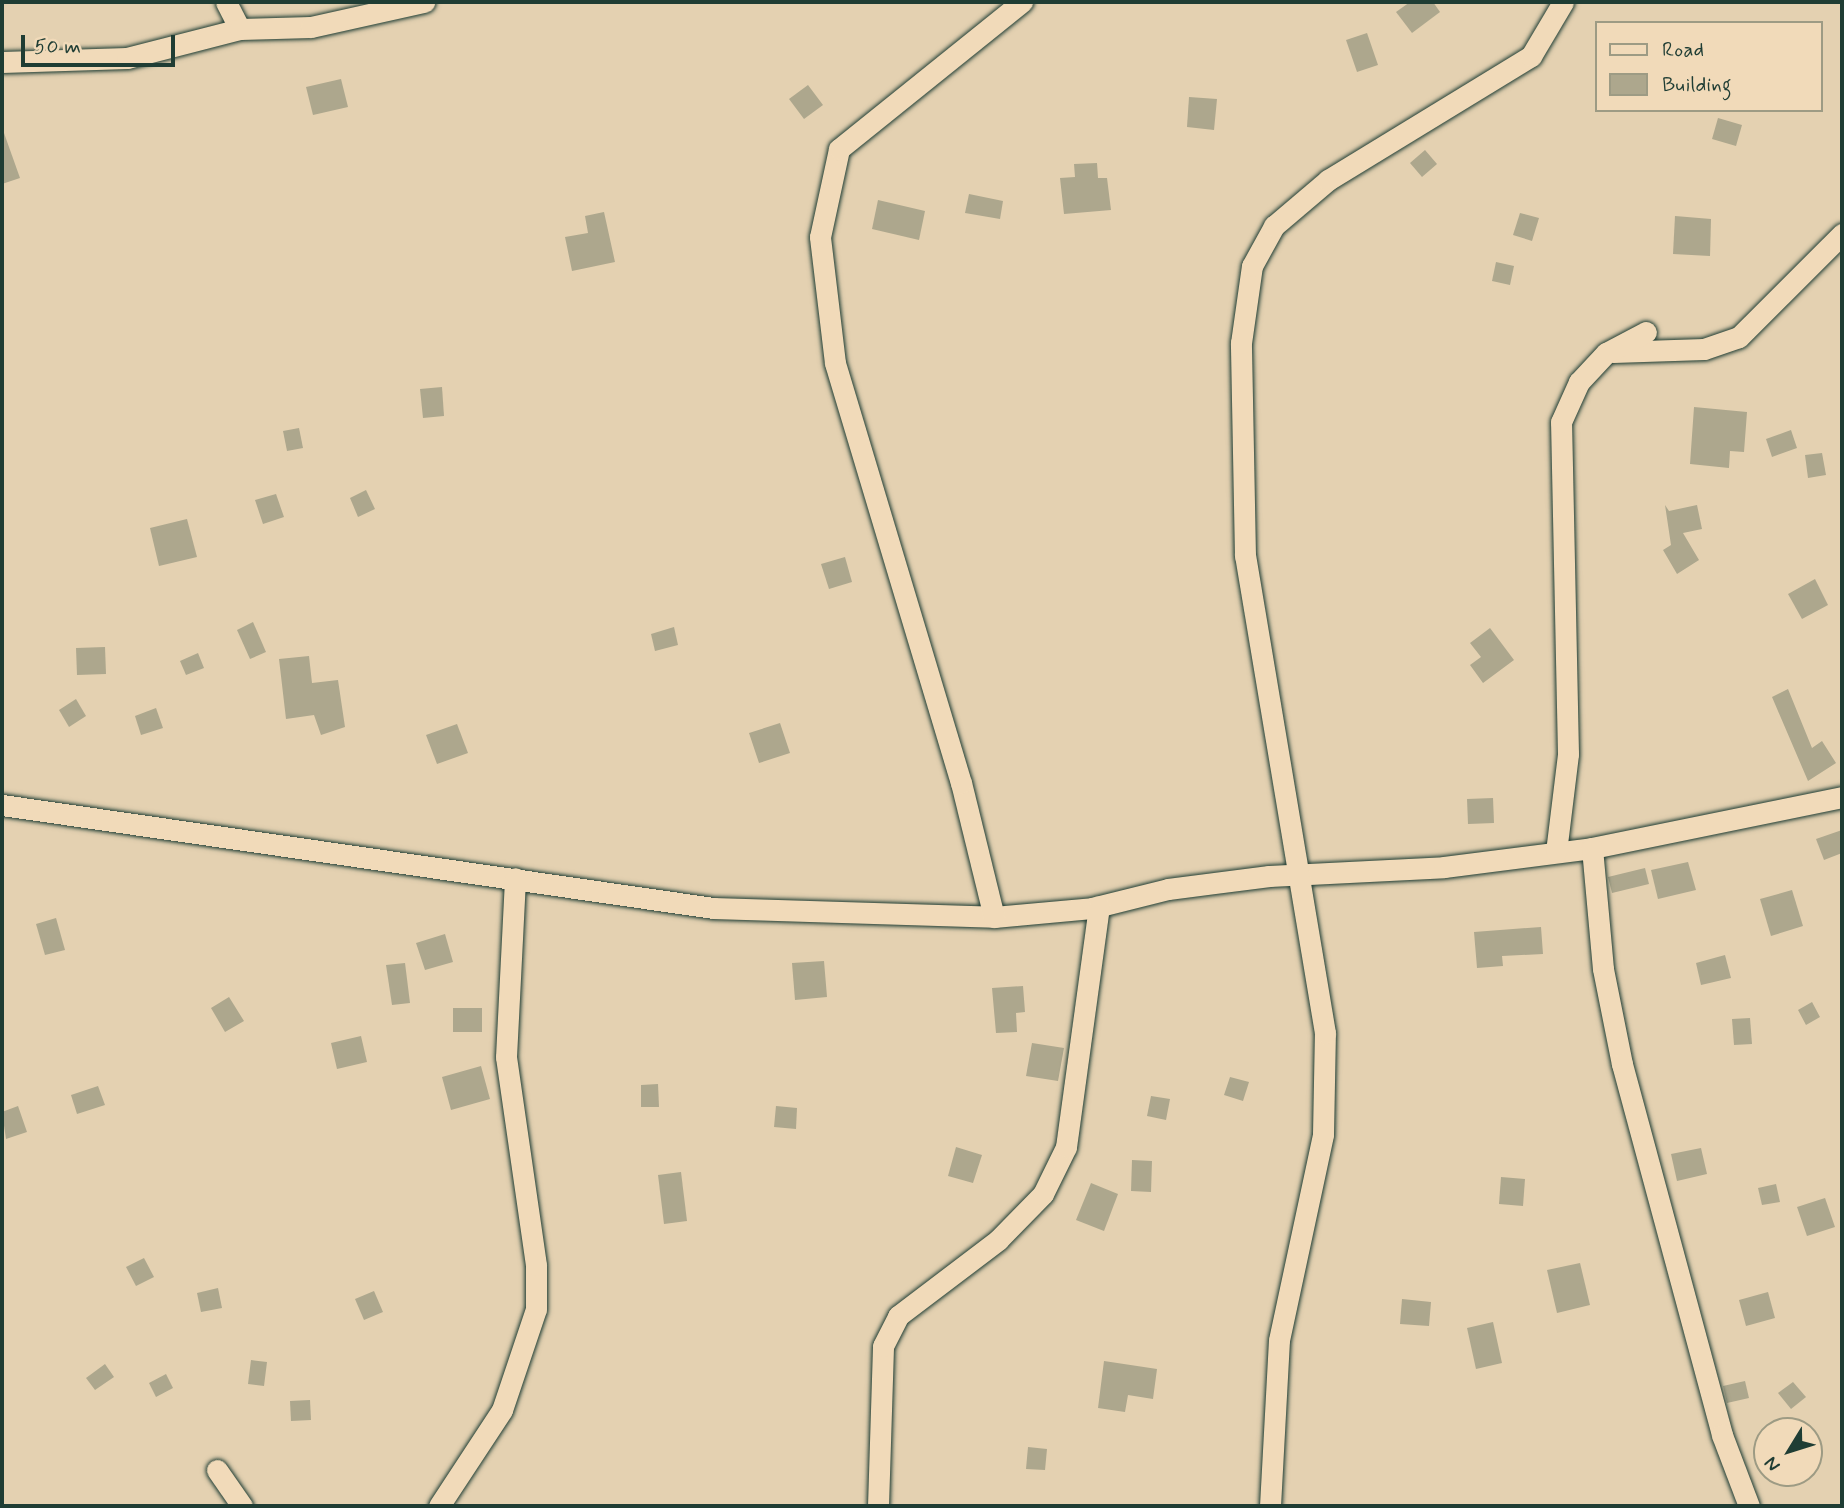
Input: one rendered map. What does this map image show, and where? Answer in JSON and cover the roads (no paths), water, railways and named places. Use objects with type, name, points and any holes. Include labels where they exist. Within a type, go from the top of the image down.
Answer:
[{"type":"street","points":[[226,2],[240,29]]},
{"type":"street","points":[[2,62],[127,58],[240,29],[311,27],[424,2]]},
{"type":"street","points":[[994,917],[961,783],[835,363],[820,237],[839,149],[1022,2]]},
{"type":"street","points":[[1270,1506],[1279,1340],[1323,1134],[1325,1033],[1301,874],[1245,556],[1241,343],[1252,266],[1274,226],[1328,180],[1531,56],[1563,2]]},
{"type":"street","points":[[1606,352],[1704,349],[1739,337],[1842,233]]},
{"type":"street","points":[[1556,852],[1568,754],[1561,422],[1578,382],[1606,352],[1646,332]]},
{"type":"street","points":[[2,805],[712,908],[994,917],[1099,906],[1168,888],[1301,874],[1444,867],[1592,848],[1842,797]]},
{"type":"street","points":[[1592,848],[1603,969],[1622,1064],[1722,1435],[1749,1506]]},
{"type":"street","points":[[439,1506],[502,1410],[536,1309],[536,1265],[506,1057],[515,878]]},
{"type":"street","points":[[878,1506],[883,1346],[898,1316],[998,1241],[1043,1194],[1066,1147],[1099,906]]},
{"type":"street","points":[[217,1471],[242,1506]]}]
